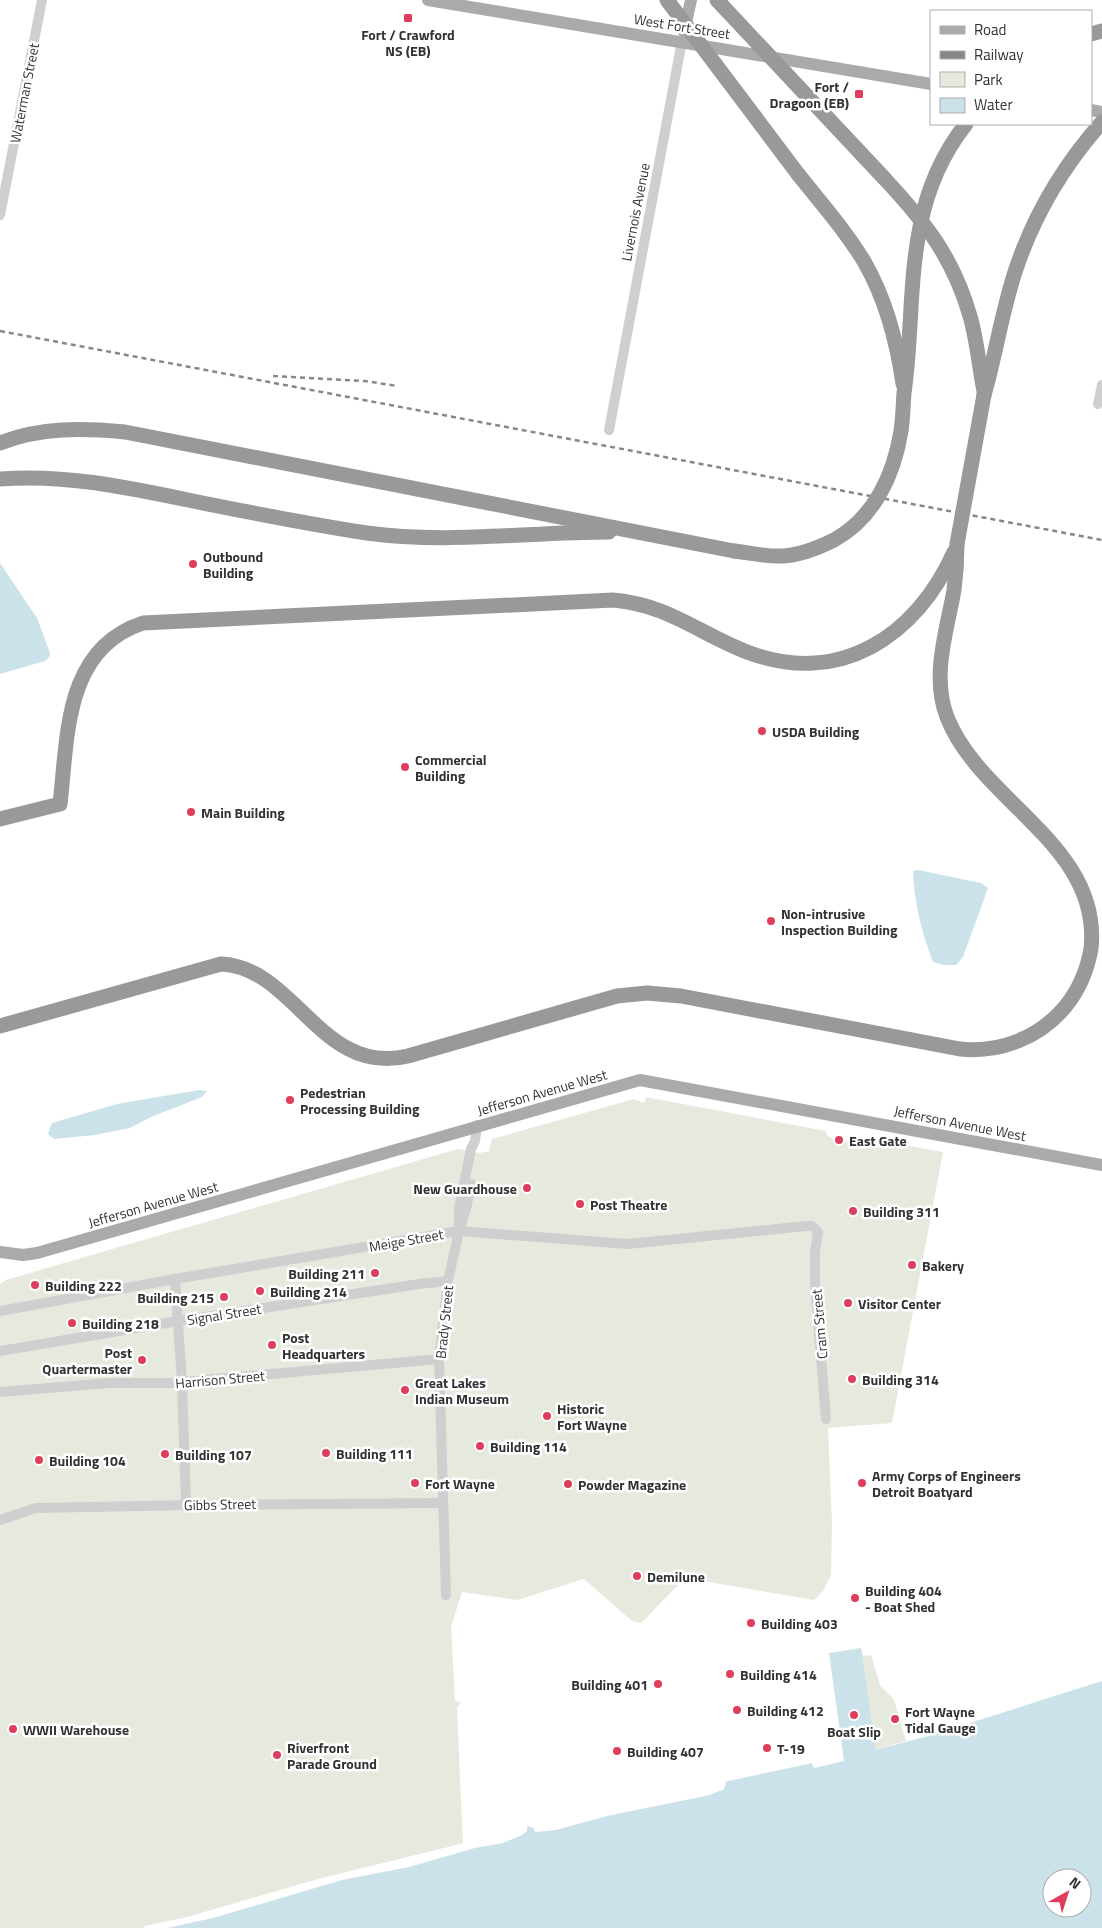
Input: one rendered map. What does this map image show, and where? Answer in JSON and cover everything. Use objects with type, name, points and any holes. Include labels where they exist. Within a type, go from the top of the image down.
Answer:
[{"type":"highway","points":[[667,0],[856,249],[878,289],[889,320],[898,356],[904,395]]},
{"type":"highway","points":[[717,0],[884,178],[929,230],[943,251],[955,275],[970,317],[984,395]]},
{"type":"highway","points":[[0,1026],[221,964],[236,966],[256,974],[336,1042],[360,1055],[380,1060],[391,1060],[408,1056],[617,996],[642,993],[681,996],[960,1049],[983,1050],[1014,1043],[1028,1037],[1049,1022],[1068,1002],[1078,987],[1088,963],[1092,943],[1093,923],[1091,905],[1081,877],[1072,863],[976,763],[960,741],[947,717],[942,695],[940,672],[955,580],[957,544],[984,395],[1016,268],[1041,210],[1074,156],[1102,122]]},
{"type":"highway","points":[[0,442],[30,434],[61,429],[86,428],[125,432],[646,532],[734,551],[774,556],[797,554],[820,547],[852,528],[874,503],[890,472],[896,455],[901,429],[908,360],[915,258],[922,216],[940,165],[965,125]]},
{"type":"highway","points":[[0,479],[31,478],[95,482],[310,524],[391,536],[646,532]]},
{"type":"highway","points":[[0,819],[60,804],[72,709],[81,679],[93,659],[106,644],[126,630],[143,624],[613,600],[635,603],[660,610],[746,652],[769,659],[810,663],[847,657],[879,643],[910,620],[932,592],[957,544]]},
{"type":"main road","name":"West Fort Street","points":[[428,0],[468,3],[930,84]]},
{"type":"main road","name":"Livernois Avenue","points":[[682,41],[691,0]]},
{"type":"main road","name":"Jefferson Avenue West","points":[[0,1252],[37,1253],[478,1125],[644,1080],[1102,1165]]},
{"type":"street","name":"Waterman Street","points":[[0,215],[42,0]]},
{"type":"street","name":"Livernois Avenue","points":[[610,430],[682,41]]},
{"type":"street","points":[[1098,404],[1102,385]]},
{"type":"street","name":"Brady Street","points":[[446,1595],[439,1359],[448,1281],[459,1231],[459,1208],[478,1125]]},
{"type":"street","name":"Meige Street","points":[[0,1311],[174,1279],[459,1231],[628,1244],[806,1226],[816,1229]]},
{"type":"street","name":"Cram Street","points":[[816,1229],[819,1236],[815,1252],[815,1284],[826,1419]]},
{"type":"street","points":[[174,1279],[182,1382],[186,1505]]},
{"type":"street","name":"Signal Street","points":[[0,1350],[178,1321],[448,1281]]},
{"type":"street","name":"Harrison Street","points":[[0,1392],[109,1383],[171,1384],[439,1359]]},
{"type":"street","name":"Gibbs Street","points":[[0,1520],[36,1508],[443,1502]]},
{"type":"green space","name":"Fort Wayne","points":[[646,1097],[826,1131],[828,1136],[843,1141],[853,1141],[856,1136],[943,1152],[892,1423],[828,1428],[832,1523],[831,1575],[823,1591],[814,1600],[685,1578],[641,1623],[632,1621],[584,1579],[517,1600],[462,1592],[451,1627],[455,1700],[461,1703],[457,1707],[463,1846],[188,1919],[145,1928],[0,1928],[0,1284],[6,1280],[458,1149],[480,1153],[489,1151],[492,1139],[634,1099],[644,1103]]},
{"type":"green space","points":[[861,1648],[863,1656],[871,1655],[880,1685],[894,1700],[906,1741],[876,1750],[870,1710],[851,1650]]},
{"type":"water","points":[[0,563],[37,618],[50,656],[45,661],[0,674]]},
{"type":"water","points":[[918,870],[981,883],[988,888],[963,957],[956,965],[944,965],[933,962],[925,940],[917,906],[913,871]]},
{"type":"water","points":[[199,1090],[207,1091],[202,1097],[151,1117],[130,1128],[95,1135],[54,1139],[48,1134],[52,1123],[117,1104]]},
{"type":"water","points":[[861,1648],[876,1750],[932,1735],[1102,1681],[1102,1928],[145,1928],[527,1830],[527,1826],[541,1830],[674,1798],[724,1782],[812,1763],[814,1768],[844,1761],[829,1653]]},
{"type":"pier","points":[[717,1780],[726,1782],[724,1789],[710,1795],[607,1816],[556,1830],[535,1832],[533,1828],[534,1824],[541,1827],[569,1821],[607,1808],[673,1796],[679,1792]]},
{"type":"pier","points":[[527,1826],[527,1831],[522,1835],[503,1843],[475,1848],[409,1867],[342,1880],[213,1918],[167,1928],[143,1928],[318,1879]]},
{"type":"railway","points":[[0,331],[1102,540]]},
{"type":"railway","points":[[273,376],[365,381],[397,386]]},
{"type":"place","name":"Fort / Crawford NS (EB)","points":[[408,18]]},
{"type":"place","name":"Fort / Dragoon (EB)","points":[[859,94]]},
{"type":"place","name":"Outbound Building","points":[[193,564]]},
{"type":"place","name":"USDA Building","points":[[762,731]]},
{"type":"place","name":"Commercial Building","points":[[405,767]]},
{"type":"place","name":"Main Building","points":[[191,812]]},
{"type":"place","name":"Non-intrusive Inspection Building","points":[[771,921]]},
{"type":"place","name":"Pedestrian Processing Building","points":[[290,1100]]},
{"type":"place","name":"East Gate","points":[[839,1140]]},
{"type":"place","name":"New Guardhouse","points":[[527,1188]]},
{"type":"place","name":"Post Theatre","points":[[580,1204]]},
{"type":"place","name":"Building 311","points":[[853,1211]]},
{"type":"place","name":"Bakery","points":[[912,1265]]},
{"type":"place","name":"Building 211","points":[[375,1273]]},
{"type":"place","name":"Building 222","points":[[35,1285]]},
{"type":"place","name":"Building 214","points":[[260,1291]]},
{"type":"place","name":"Building 215","points":[[224,1297]]},
{"type":"place","name":"Visitor Center","points":[[848,1303]]},
{"type":"place","name":"Building 218","points":[[72,1323]]},
{"type":"place","name":"Post Headquarters","points":[[272,1345]]},
{"type":"place","name":"Post Quartermaster","points":[[142,1360]]},
{"type":"place","name":"Building 314","points":[[852,1379]]},
{"type":"place","name":"Great Lakes Indian Museum","points":[[405,1390]]},
{"type":"place","name":"Historic Fort Wayne","points":[[547,1416]]},
{"type":"place","name":"Building 114","points":[[480,1446]]},
{"type":"place","name":"Building 111","points":[[326,1453]]},
{"type":"place","name":"Building 107","points":[[165,1454]]},
{"type":"place","name":"Building 104","points":[[39,1460]]},
{"type":"place","name":"Fort Wayne","points":[[415,1483]]},
{"type":"place","name":"Army Corps of Engineers Detroit Boatyard","points":[[862,1483]]},
{"type":"place","name":"Powder Magazine","points":[[568,1484]]},
{"type":"place","name":"Demilune","points":[[637,1576]]},
{"type":"place","name":"Building 404 - Boat Shed","points":[[855,1598]]},
{"type":"place","name":"Building 403","points":[[751,1623]]},
{"type":"place","name":"Building 414","points":[[730,1674]]},
{"type":"place","name":"Building 401","points":[[658,1684]]},
{"type":"place","name":"Building 412","points":[[737,1710]]},
{"type":"place","name":"Boat Slip","points":[[854,1715]]},
{"type":"place","name":"Fort Wayne Tidal Gauge","points":[[895,1719]]},
{"type":"place","name":"WWII Warehouse","points":[[13,1729]]},
{"type":"place","name":"T-19","points":[[767,1748]]},
{"type":"place","name":"Building 407","points":[[617,1751]]},
{"type":"place","name":"Riverfront Parade Ground","points":[[277,1755]]}]
